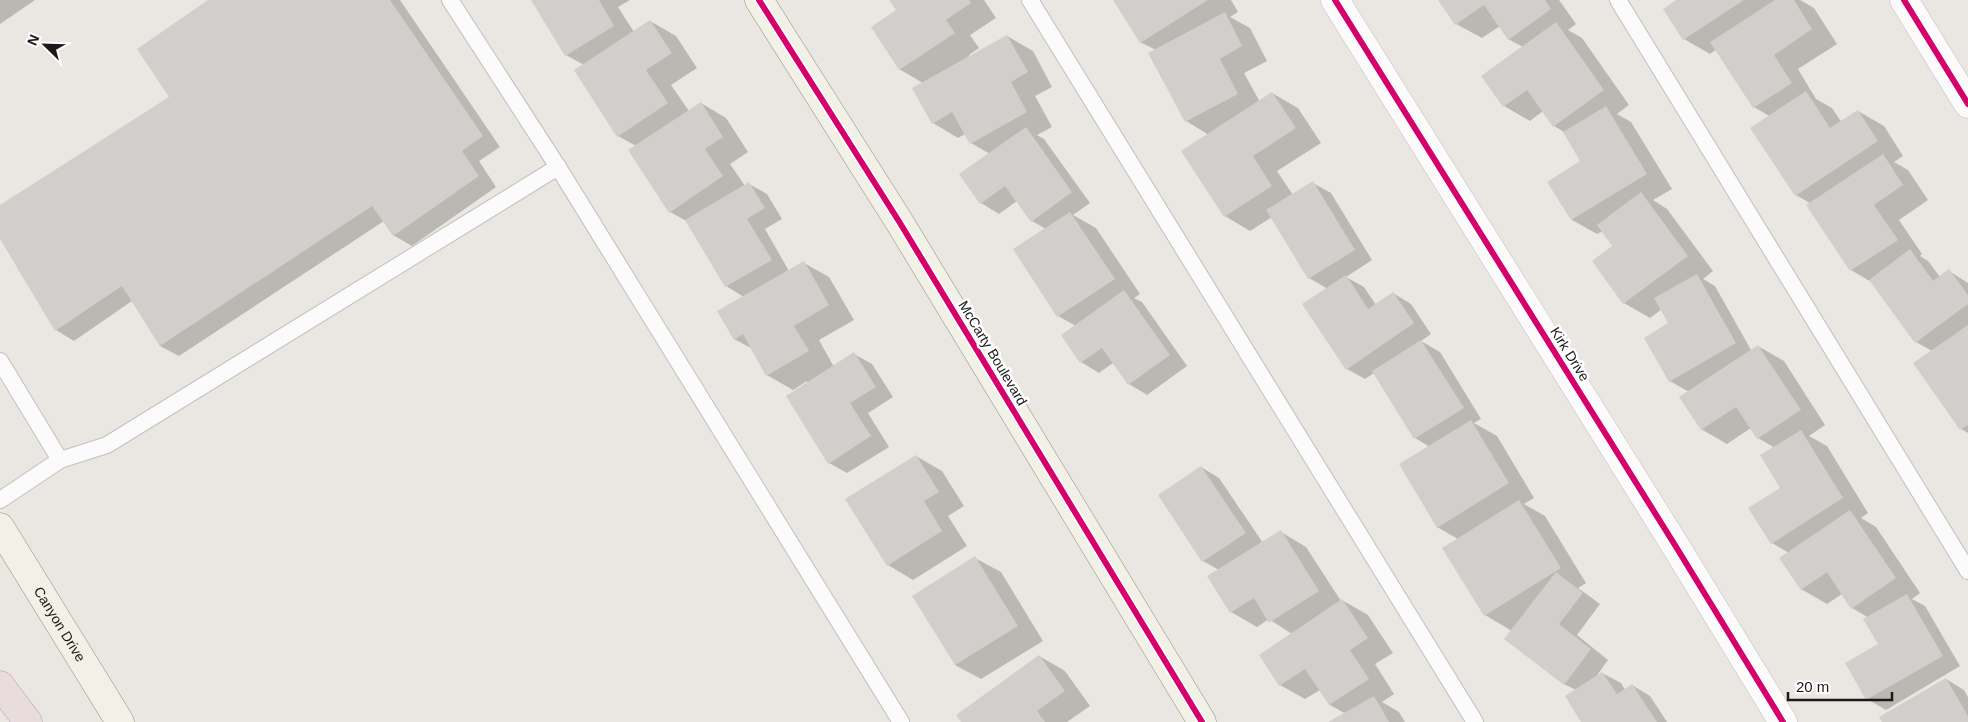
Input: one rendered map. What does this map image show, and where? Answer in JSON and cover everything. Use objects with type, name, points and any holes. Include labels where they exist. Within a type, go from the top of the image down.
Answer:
[{"type":"highway","points":[[0,685],[28,722]]},
{"type":"main road","name":"McCarty Boulevard","points":[[760,0],[900,223],[1202,722]]},
{"type":"main road","name":"Canyon Drive","points":[[0,526],[120,722]]},
{"type":"street","name":"Kirk Drive","points":[[1334,0],[1678,550],[1782,722]]},
{"type":"street","points":[[1904,0],[1968,104]]},
{"type":"lane","points":[[450,0],[558,166],[901,722]]},
{"type":"lane","points":[[1030,0],[1475,722]]},
{"type":"lane","points":[[1618,0],[1968,572]]},
{"type":"lane","points":[[0,500],[60,460],[107,445],[558,166]]},
{"type":"lane","points":[[0,361],[60,460]]},
{"type":"building","points":[[208,0],[390,0],[483,136],[462,151],[479,176],[393,236],[372,206],[160,346],[122,286],[55,331],[0,239],[0,205],[169,97],[137,49]]},
{"type":"building","points":[[531,0],[599,0],[614,26],[565,56]]},
{"type":"building","points":[[889,0],[969,0],[971,3],[946,20],[955,33],[899,70],[871,27],[896,10]]},
{"type":"building","points":[[1113,0],[1208,0],[1140,43]]},
{"type":"building","points":[[1438,0],[1545,0],[1551,9],[1508,40],[1484,5],[1455,25]]},
{"type":"building","points":[[1676,0],[1744,0],[1683,40],[1663,9]]},
{"type":"building","points":[[1775,0],[1794,0],[1812,29],[1774,55],[1792,83],[1753,108],[1710,42]]},
{"type":"building","points":[[1225,12],[1242,46],[1220,59],[1238,94],[1185,122],[1148,53]]},
{"type":"building","points":[[650,20],[672,53],[646,70],[668,103],[617,137],[574,70]]},
{"type":"building","points":[[1556,22],[1604,90],[1553,127],[1527,90],[1503,107],[1481,76]]},
{"type":"building","points":[[1007,35],[1028,72],[1011,82],[1027,112],[970,144],[952,112],[932,124],[912,88]]},
{"type":"building","points":[[1806,91],[1830,128],[1858,110],[1878,141],[1795,196],[1750,128]]},
{"type":"building","points":[[1272,92],[1296,128],[1253,156],[1272,186],[1224,217],[1181,151]]},
{"type":"building","points":[[701,102],[723,137],[705,149],[723,176],[669,213],[628,150]]},
{"type":"building","points":[[1606,106],[1647,174],[1571,220],[1547,182],[1580,161],[1563,132]]},
{"type":"building","points":[[1026,127],[1072,192],[1031,222],[1005,186],[980,204],[959,174]]},
{"type":"building","points":[[1883,154],[1903,185],[1874,205],[1898,240],[1850,271],[1806,205]]},
{"type":"building","points":[[1313,181],[1355,250],[1308,279],[1266,210]]},
{"type":"building","points":[[749,182],[765,208],[747,219],[772,260],[725,287],[685,220]]},
{"type":"building","points":[[1641,192],[1688,256],[1623,304],[1592,261],[1612,246],[1597,225]]},
{"type":"building","points":[[1070,212],[1115,279],[1057,317],[1013,249]]},
{"type":"building","points":[[1910,249],[1933,281],[1949,269],[1968,295],[1968,304],[1915,343],[1869,280]]},
{"type":"building","points":[[804,261],[829,305],[794,326],[809,351],[766,376],[743,334],[734,340],[717,311]]},
{"type":"building","points":[[1697,274],[1736,343],[1669,382],[1644,338],[1668,323],[1654,298]]},
{"type":"building","points":[[1346,275],[1368,309],[1393,292],[1414,323],[1346,370],[1302,304]]},
{"type":"building","points":[[1124,290],[1170,355],[1128,385],[1102,348],[1080,363],[1061,335]]},
{"type":"building","points":[[1968,325],[1968,425],[1960,430],[1913,363]]},
{"type":"building","points":[[1421,340],[1464,408],[1414,439],[1372,371]]},
{"type":"building","points":[[1758,345],[1801,410],[1757,439],[1736,407],[1701,430],[1679,397]]},
{"type":"building","points":[[854,352],[876,387],[850,403],[871,436],[828,464],[786,396]]},
{"type":"building","points":[[1471,420],[1509,483],[1437,528],[1399,464]]},
{"type":"building","points":[[1801,430],[1843,498],[1771,544],[1748,508],[1780,488],[1760,455]]},
{"type":"building","points":[[916,455],[939,492],[924,501],[942,531],[887,566],[845,499]]},
{"type":"building","points":[[1201,466],[1246,533],[1202,562],[1158,495]]},
{"type":"building","points":[[1519,500],[1561,568],[1484,616],[1442,548]]},
{"type":"building","points":[[1850,510],[1896,578],[1851,609],[1827,572],[1801,590],[1779,558]]},
{"type":"building","points":[[1281,530],[1319,591],[1269,623],[1254,598],[1230,613],[1207,576]]},
{"type":"building","points":[[975,556],[1018,626],[955,665],[912,596]]},
{"type":"building","points":[[1556,572],[1583,593],[1559,624],[1591,649],[1564,685],[1504,639]]},
{"type":"building","points":[[1907,594],[1943,656],[1866,700],[1845,663],[1878,644],[1863,619]]},
{"type":"building","points":[[1342,599],[1368,638],[1350,650],[1369,679],[1329,705],[1305,669],[1279,686],[1259,655]]},
{"type":"building","points":[[1039,655],[1065,691],[1037,711],[1045,722],[961,722],[956,715]]},
{"type":"building","points":[[1602,672],[1617,694],[1632,684],[1657,722],[1581,722],[1565,696]]},
{"type":"building","points":[[1946,678],[1968,716],[1968,722],[1882,722],[1879,717]]},
{"type":"building","points":[[1374,696],[1389,722],[1328,722]]},
{"type":"cycle path","points":[[759,0],[900,223],[1202,722]]},
{"type":"cycle path","points":[[1335,0],[1783,722]]},
{"type":"cycle path","points":[[1904,0],[1968,104]]}]
